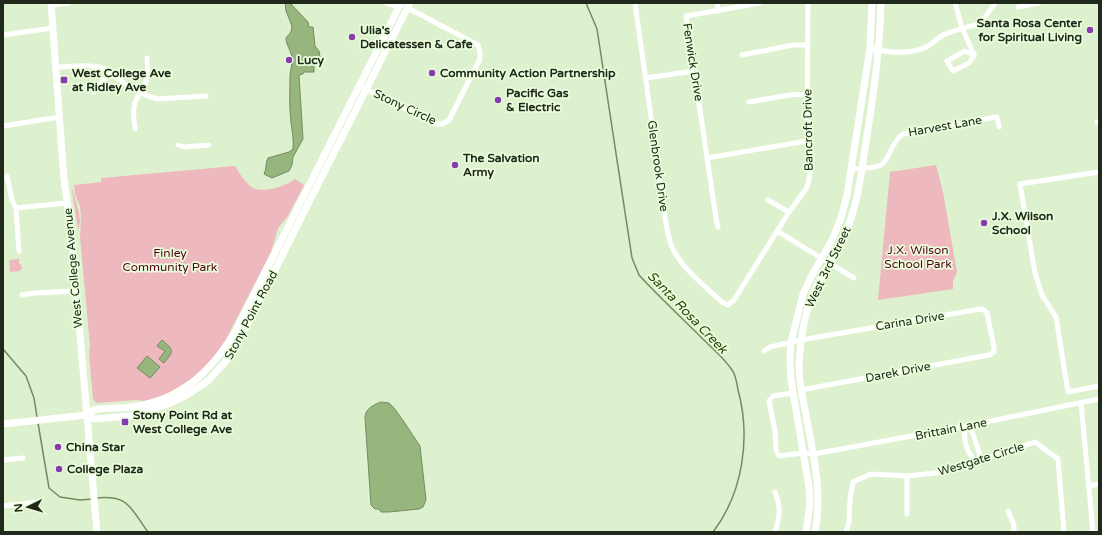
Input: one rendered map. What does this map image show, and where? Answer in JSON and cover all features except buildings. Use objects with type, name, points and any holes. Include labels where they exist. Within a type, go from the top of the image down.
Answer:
[{"type":"main road","name":"Stony Point Road","points":[[86,415],[94,410],[142,406],[159,401],[192,383],[206,372],[224,351],[311,182],[399,3]]},
{"type":"main road","name":"West 3rd Street","points":[[806,532],[810,503],[809,487],[790,372],[792,342],[803,294],[832,240],[841,218],[847,195],[870,48],[872,3]]},
{"type":"main road","name":"West 3rd Street","points":[[815,532],[819,492],[814,454],[801,390],[799,367],[801,340],[806,314],[813,294],[849,226],[858,189],[879,51],[881,3]]},
{"type":"main road","name":"West College Avenue","points":[[51,4],[67,203],[71,230],[97,532]]},
{"type":"main road","name":"Stony Point Road","points":[[86,415],[95,418],[129,416],[166,405],[187,395],[209,380],[225,362],[238,342],[256,308],[409,6]]},
{"type":"main road","points":[[146,412],[150,408],[172,398],[174,394]]},
{"type":"main road","points":[[3,424],[86,415]]},
{"type":"street","points":[[51,4],[69,3]]},
{"type":"street","points":[[387,3],[395,5],[399,3]]},
{"type":"street","name":"Stony Circle","points":[[359,86],[436,124],[442,124],[450,120],[480,58],[478,45],[409,6],[399,3]]},
{"type":"street","name":"Glenbrook Drive","points":[[635,3],[669,241],[678,259],[686,268],[722,302],[728,305]]},
{"type":"street","points":[[717,3],[719,11]]},
{"type":"street","name":"Fenwick Drive","points":[[718,227],[686,16],[760,3]]},
{"type":"street","name":"Bancroft Drive","points":[[728,305],[734,300],[789,212],[806,189],[809,181],[810,169],[807,141],[808,3]]},
{"type":"street","points":[[955,3],[962,28],[974,55]]},
{"type":"street","points":[[870,48],[879,51],[907,52],[927,47],[943,36],[962,28],[979,24],[995,3]]},
{"type":"street","points":[[1018,8],[1040,3]]},
{"type":"street","points":[[3,35],[53,28]]},
{"type":"street","points":[[742,55],[807,45]]},
{"type":"street","points":[[965,51],[974,55],[969,63],[953,72],[947,61],[965,51]]},
{"type":"street","points":[[135,129],[133,119],[134,106],[136,98],[144,87],[148,76],[147,58]]},
{"type":"street","points":[[56,67],[94,66],[111,71],[118,79],[150,97],[157,99],[206,96]]},
{"type":"street","points":[[94,92],[111,71]]},
{"type":"street","points":[[646,78],[694,71]]},
{"type":"street","points":[[749,102],[790,94],[807,94]]},
{"type":"street","points":[[3,126],[60,117]]},
{"type":"street","name":"Harvest Lane","points":[[852,169],[881,165],[895,141],[902,134],[997,117],[999,128]]},
{"type":"street","points":[[707,158],[807,141]]},
{"type":"street","points":[[178,145],[184,147],[209,145]]},
{"type":"street","points":[[1099,172],[1020,184],[1035,273],[1042,295],[1056,317],[1068,392],[1099,386]]},
{"type":"street","points":[[7,176],[12,200],[16,208],[19,251]]},
{"type":"street","points":[[768,200],[789,212]]},
{"type":"street","points":[[16,208],[67,203]]},
{"type":"street","points":[[777,231],[854,278]]},
{"type":"street","points":[[22,295],[35,292],[76,291]]},
{"type":"street","name":"Carina Drive","points":[[764,350],[770,347],[801,340],[980,309],[987,313],[994,352]]},
{"type":"street","name":"Darek Drive","points":[[801,390],[989,355],[994,352]]},
{"type":"street","name":"Brittain Lane","points":[[793,393],[773,396],[769,401],[775,432],[776,450],[779,456],[803,453],[814,454],[966,426],[1099,399]]},
{"type":"street","points":[[1081,403],[1093,532]]},
{"type":"street","points":[[966,426],[972,431],[980,455],[977,462],[970,456],[964,434],[966,426]]},
{"type":"street","name":"Westgate Circle","points":[[846,532],[849,522],[850,499],[853,482],[871,474],[907,476],[944,472],[1035,442],[1058,459],[1064,532]]},
{"type":"street","points":[[3,460],[23,458]]},
{"type":"street","points":[[906,514],[907,476]]},
{"type":"street","points":[[1089,486],[1099,484]]},
{"type":"street","points":[[775,492],[780,504],[778,526],[775,532]]},
{"type":"street","points":[[3,506],[38,502]]},
{"type":"street","points":[[1008,512],[1014,525],[1014,532]]},
{"type":"green space","name":"J.X. Wilson School Park","points":[[936,165],[943,192],[957,272],[953,281],[953,289],[878,300],[890,172]]},
{"type":"green space","name":"Finley Community Park","points":[[235,166],[243,178],[253,188],[265,190],[272,189],[285,185],[295,179],[304,185],[288,216],[278,228],[271,252],[225,341],[213,358],[193,378],[167,394],[145,401],[136,400],[96,403],[93,399],[89,354],[90,346],[80,237],[80,206],[75,195],[74,185],[101,182],[101,178]]},
{"type":"green space","points":[[71,185],[79,212],[80,222],[78,230]]},
{"type":"green space","points":[[19,259],[19,264],[21,264],[22,269],[20,271],[10,272],[9,260]]},
{"type":"shaded area","points":[[285,3],[290,3],[308,22],[309,27],[313,27],[315,46],[319,51],[320,57],[314,62],[314,72],[304,72],[303,74],[299,75],[303,139],[293,157],[292,165],[289,171],[272,178],[264,174],[268,158],[289,152],[293,149],[290,116],[290,74],[292,60],[286,38],[291,32],[292,26],[286,11]]},
{"type":"shaded area","points":[[162,340],[171,349],[170,356],[164,363],[159,359],[165,351],[157,346]]},
{"type":"shaded area","points":[[147,356],[160,367],[150,378],[137,368]]},
{"type":"shaded area","points":[[381,402],[389,403],[394,408],[420,446],[426,500],[423,507],[419,509],[381,512],[379,509],[375,509],[371,505],[365,415],[372,406]]},
{"type":"waterway","name":"Santa Rosa Creek","points":[[586,3],[597,29],[632,258],[639,275],[723,358],[733,372],[736,380],[742,408],[744,427],[742,464],[738,482],[731,500],[723,517],[713,532]]},
{"type":"waterway","points":[[3,349],[26,376],[34,398],[37,417]]},
{"type":"waterway","points":[[38,423],[49,488],[60,497],[80,500],[92,499]]},
{"type":"waterway","points":[[96,498],[107,498],[123,501],[133,510],[148,532]]},
{"type":"place","name":"Santa Rosa Center for Spiritual Living","points":[[1090,30]]},
{"type":"place","name":"Ulia's Delicatessen & Cafe","points":[[352,37]]},
{"type":"place","name":"Lucy","points":[[289,60]]},
{"type":"place","name":"Community Action Partnership","points":[[432,73]]},
{"type":"place","name":"West College Ave at Ridley Ave","points":[[64,80]]},
{"type":"place","name":"Pacific Gas & Electric","points":[[498,100]]},
{"type":"place","name":"The Salvation Army","points":[[455,165]]},
{"type":"place","name":"J.X. Wilson School","points":[[984,223]]},
{"type":"place","name":"Stony Point Rd at West College Ave","points":[[125,422]]},
{"type":"place","name":"China Star","points":[[58,447]]},
{"type":"place","name":"College Plaza","points":[[59,469]]}]
